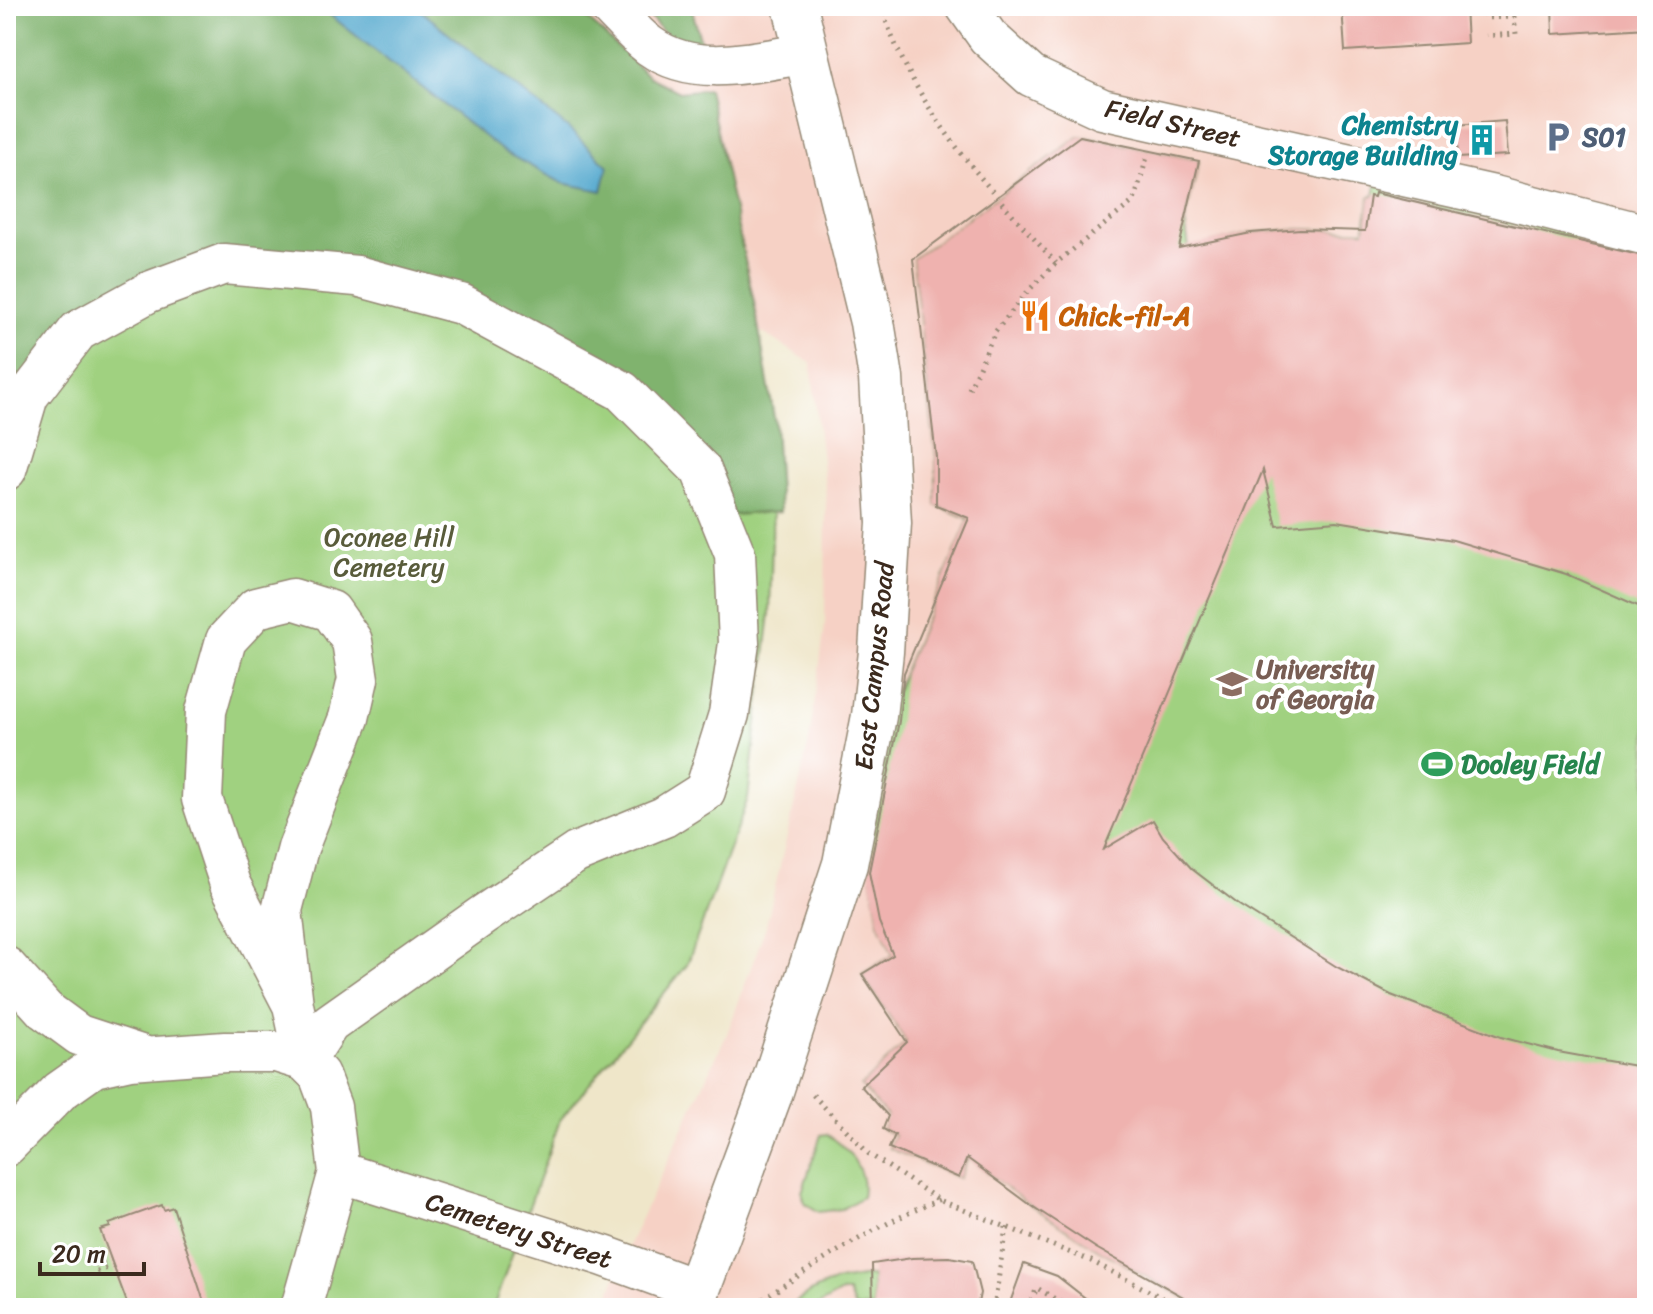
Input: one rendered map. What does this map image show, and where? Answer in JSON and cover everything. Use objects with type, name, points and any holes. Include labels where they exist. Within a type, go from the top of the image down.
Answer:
[{"type":"main road","name":"East Campus Road","points":[[694,1299],[770,1094],[845,864],[874,716],[881,652],[889,523],[881,378],[872,322],[795,6]]},
{"type":"street","points":[[609,6],[650,46],[681,62],[715,66],[808,53]]},
{"type":"street","name":"Field Street","points":[[966,6],[988,37],[1031,76],[1102,109],[1494,196],[1647,235]]},
{"type":"street","points":[[6,470],[28,396],[78,331],[149,292],[224,264],[357,276],[461,304],[622,391],[701,470],[735,554],[739,643],[729,714],[705,791],[664,817],[576,853],[482,916],[329,1024],[305,1061]]},
{"type":"street","points":[[293,1005],[230,884],[202,799],[206,711],[226,640],[256,608],[293,599],[331,611],[352,641],[358,679],[349,718],[298,848],[282,910],[293,1005],[305,1061]]},
{"type":"street","points":[[6,967],[45,1010],[79,1035],[146,1057]]},
{"type":"street","points":[[45,1010],[60,1054],[60,1091]]},
{"type":"street","points":[[6,1146],[60,1091],[94,1067],[146,1057],[276,1052],[305,1061],[319,1075],[331,1107],[339,1172],[301,1308]]},
{"type":"street","name":"Cemetery Street","points":[[339,1172],[604,1256],[694,1299]]},
{"type":"path","points":[[881,6],[907,73],[931,112],[974,171],[1056,263]]},
{"type":"path","points":[[1484,6],[1485,18],[1514,17],[1516,34],[1486,36]]},
{"type":"path","points":[[969,389],[995,332],[1056,263],[1134,201],[1144,166]]},
{"type":"path","points":[[813,1095],[869,1154],[939,1200],[1091,1261],[1182,1308]]},
{"type":"path","points":[[750,1308],[833,1253],[899,1216],[939,1200]]},
{"type":"path","points":[[994,1308],[1006,1227]]},
{"type":"path","points":[[96,1269],[112,1263]]},
{"type":"path","points":[[1028,1308],[1037,1288],[1070,1308]]},
{"type":"path","points":[[828,1308],[845,1302],[847,1308]]},
{"type":"shaded area","name":"University of Georgia","points":[[299,6],[1647,6],[1647,1308],[604,1308],[630,1242],[727,1034],[766,926],[809,742],[825,626],[826,496],[811,363],[755,328]]},
{"type":"green space","name":"Oconee Hill Cemetery","points":[[6,6],[774,466],[770,613],[748,798],[687,965],[560,1120],[493,1308],[6,1308]]},
{"type":"green space","points":[[6,6],[574,6],[649,77],[679,92],[708,89],[755,307],[775,423],[780,512],[732,515],[719,474],[476,301],[176,274],[6,412]]},
{"type":"green space","points":[[639,6],[691,6],[704,53],[666,35]]},
{"type":"green space","name":"University of Georgia","points":[[1080,136],[1199,161],[1185,222],[1189,248],[1251,233],[1300,229],[1370,231],[1365,228],[1370,196],[1374,196],[1377,180],[1647,223],[1647,1308],[1203,1308],[1096,1248],[1032,1206],[968,1158],[959,1178],[889,1148],[895,1135],[883,1129],[889,1117],[861,1086],[907,1042],[862,974],[893,955],[879,922],[864,836],[888,709],[969,519],[936,505],[936,457],[913,259]]},
{"type":"green space","points":[[827,1134],[855,1161],[862,1177],[862,1197],[842,1209],[819,1212],[805,1203],[802,1192],[821,1135]]},
{"type":"green space","points":[[872,1276],[873,1308],[855,1308],[848,1293],[840,1293],[813,1308],[788,1308],[827,1284]]},
{"type":"water","points":[[325,6],[415,6],[569,129],[608,166],[602,191],[562,183],[504,152],[330,15]]},
{"type":"building","points":[[1342,6],[1465,6],[1467,43],[1345,51]]},
{"type":"building","points":[[1552,6],[1647,6],[1647,28],[1553,34]]},
{"type":"building","name":"Chemistry Storage Building","points":[[1505,121],[1508,155],[1458,158],[1456,125]]},
{"type":"building","points":[[1080,136],[1199,161],[1179,248],[1251,233],[1300,229],[1365,231],[1370,196],[1374,197],[1375,193],[1647,257],[1647,610],[1566,574],[1453,540],[1337,521],[1277,526],[1263,470],[1104,849],[1153,820],[1163,837],[1192,869],[1239,905],[1337,967],[1391,995],[1501,1037],[1558,1052],[1647,1068],[1647,1308],[1203,1308],[1096,1248],[967,1158],[959,1178],[889,1148],[895,1135],[883,1129],[888,1116],[861,1086],[907,1042],[862,974],[893,955],[879,922],[869,872],[899,721],[904,673],[969,518],[936,505],[936,457],[913,259]]},
{"type":"building","points":[[162,1205],[164,1210],[173,1207],[206,1308],[129,1308],[100,1230]]},
{"type":"building","points":[[949,1257],[972,1261],[980,1293],[977,1308],[873,1308],[872,1264]]},
{"type":"building","points":[[1024,1264],[1057,1276],[1098,1308],[1008,1308]]},
{"type":"place","name":"S01","points":[[1558,137]]},
{"type":"place","name":"Chemistry Storage Building","points":[[1482,140]]},
{"type":"place","name":"Chick-fil-A","points":[[1035,316]]},
{"type":"place","name":"University of Georgia","points":[[1232,684]]},
{"type":"place","name":"Dooley Field","points":[[1437,764]]}]
